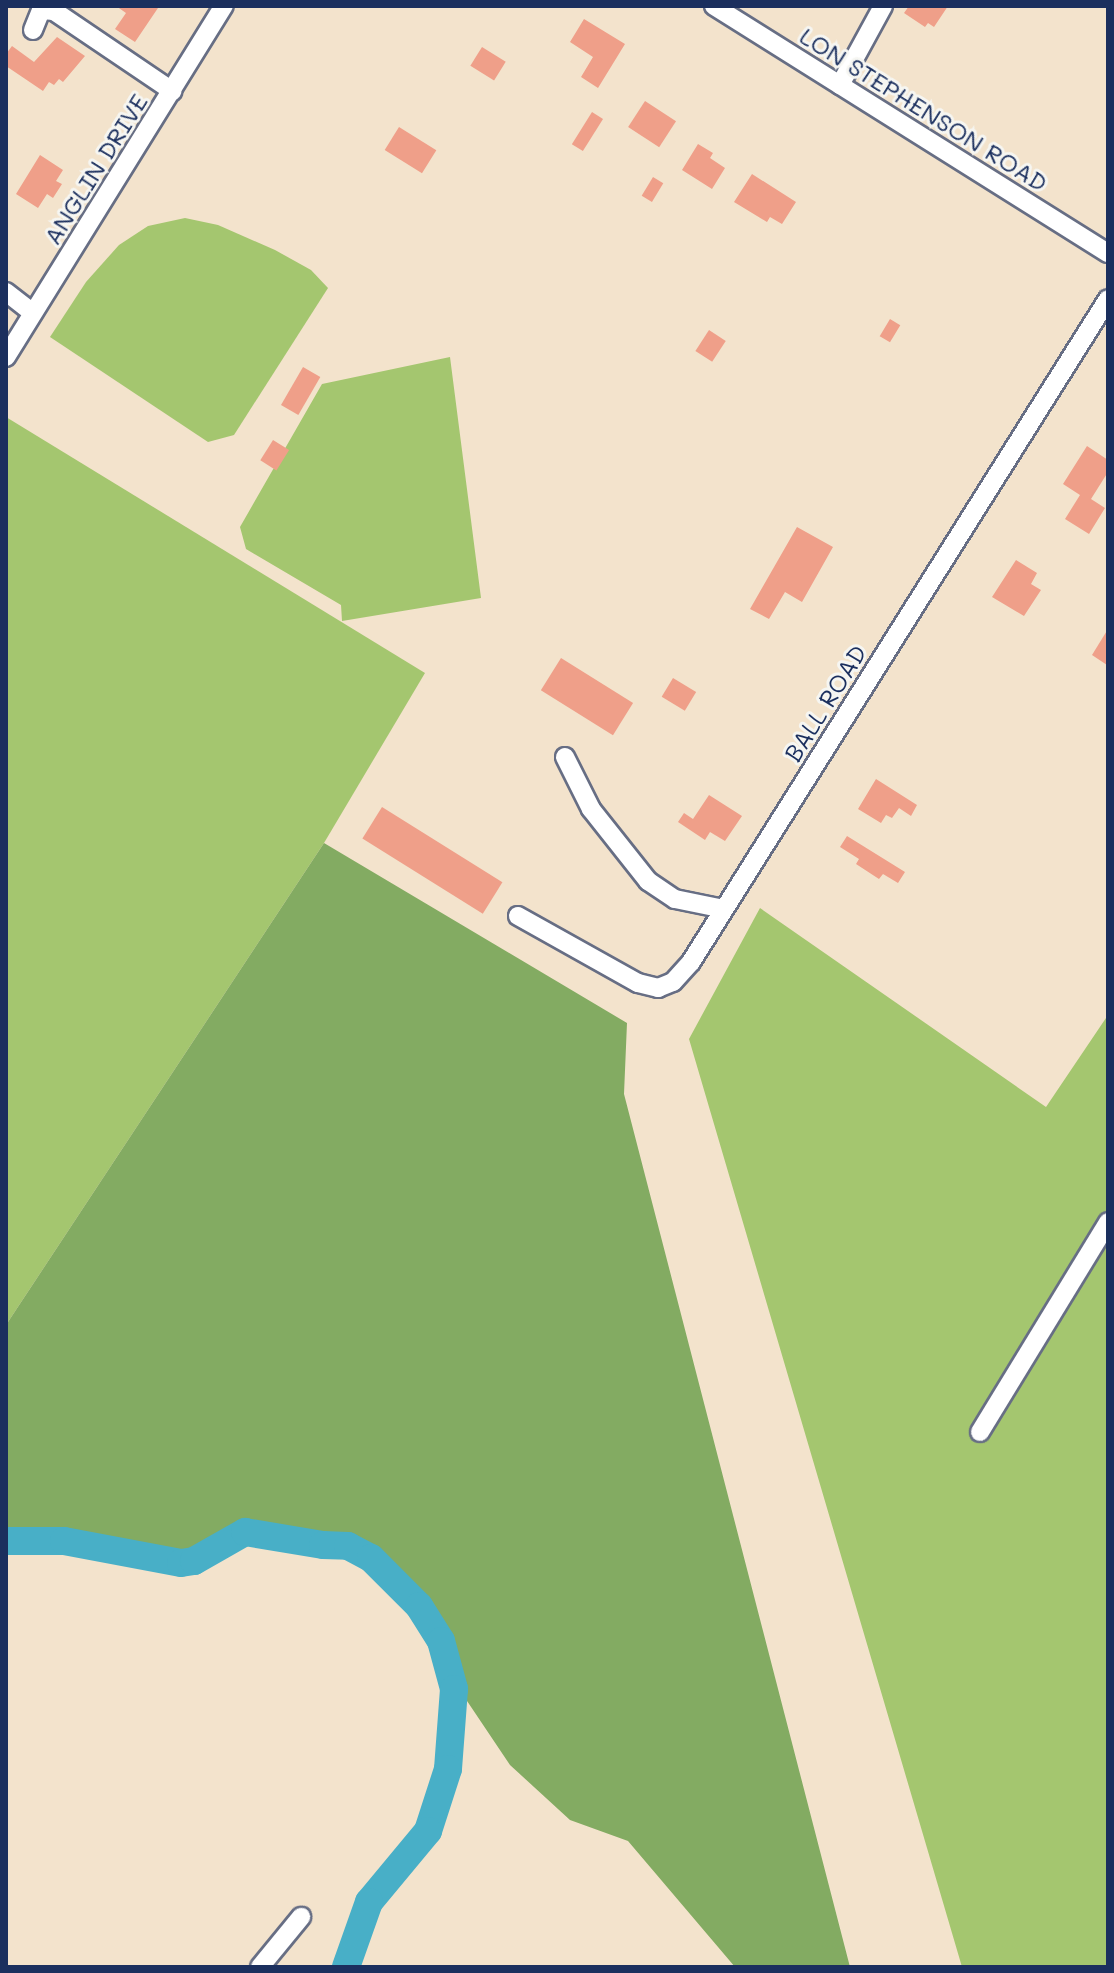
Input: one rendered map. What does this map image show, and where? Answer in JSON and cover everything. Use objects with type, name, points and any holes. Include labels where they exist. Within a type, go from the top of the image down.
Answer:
[{"type":"street","name":"ANGLIN DRIVE","points":[[6,357],[224,6]]},
{"type":"street","name":"LON STEPHENSON ROAD","points":[[714,6],[1108,253]]},
{"type":"street","points":[[840,85],[883,6]]},
{"type":"street","points":[[33,30],[41,10],[54,11],[172,91]]},
{"type":"street","points":[[6,292],[33,313]]},
{"type":"street","name":"BALL ROAD","points":[[518,916],[638,983],[658,988],[673,982],[691,962],[1108,299]]},
{"type":"street","points":[[565,757],[591,809],[648,881],[675,899],[724,909]]},
{"type":"street","points":[[980,1432],[1108,1222]]},
{"type":"street","points":[[260,1967],[301,1917]]},
{"type":"green space","points":[[185,218],[218,225],[275,250],[311,270],[328,288],[234,435],[208,442],[50,337],[86,282],[119,245],[148,226]]},
{"type":"green space","points":[[450,357],[481,598],[342,621],[341,605],[246,549],[240,527],[322,384]]},
{"type":"green space","points":[[6,417],[425,673],[324,843],[6,1325]]},
{"type":"green space","points":[[324,843],[627,1023],[624,1094],[850,1967],[735,1967],[628,1841],[570,1820],[510,1765],[461,1692],[443,1632],[425,1607],[392,1577],[301,1530],[264,1527],[234,1541],[198,1566],[65,1539],[6,1546],[6,1325]]},
{"type":"green space","points":[[760,908],[1046,1107],[1108,1015],[1108,1967],[962,1967],[689,1039]]},
{"type":"building","points":[[116,6],[158,8],[135,42],[115,29],[126,13]]},
{"type":"building","points":[[909,6],[948,6],[934,27],[928,23],[925,27],[904,13]]},
{"type":"building","points":[[584,19],[625,44],[598,88],[581,77],[593,57],[570,42]]},
{"type":"building","points":[[57,37],[85,56],[63,82],[59,79],[54,85],[49,82],[43,91],[6,66],[6,54],[12,46],[34,62]]},
{"type":"building","points":[[482,47],[506,62],[494,80],[470,66]]},
{"type":"building","points":[[645,101],[676,121],[659,147],[628,127]]},
{"type":"building","points":[[592,112],[603,119],[583,151],[572,144]]},
{"type":"building","points":[[399,127],[436,150],[422,173],[385,150]]},
{"type":"building","points":[[698,144],[713,153],[710,158],[725,168],[712,189],[682,170]]},
{"type":"building","points":[[40,155],[63,170],[56,181],[62,184],[53,198],[47,194],[38,208],[16,194]]},
{"type":"building","points":[[752,174],[796,202],[782,224],[770,217],[767,222],[734,202]]},
{"type":"building","points":[[653,177],[663,183],[652,202],[642,196]]},
{"type":"building","points":[[890,319],[900,325],[890,342],[880,336]]},
{"type":"building","points":[[709,330],[726,341],[712,362],[695,351]]},
{"type":"building","points":[[303,367],[320,377],[298,415],[281,405]]},
{"type":"building","points":[[273,440],[289,450],[276,470],[260,460]]},
{"type":"building","points":[[1087,446],[1108,460],[1108,472],[1091,499],[1105,508],[1089,534],[1065,519],[1080,495],[1063,484]]},
{"type":"building","points":[[797,527],[833,547],[802,602],[785,592],[769,619],[750,609]]},
{"type":"building","points":[[1016,560],[1037,573],[1031,584],[1041,590],[1024,616],[992,597]]},
{"type":"building","points":[[1108,629],[1108,663],[1107,665],[1092,655]]},
{"type":"building","points":[[561,658],[633,703],[613,735],[541,690]]},
{"type":"building","points":[[673,678],[696,692],[685,711],[662,697]]},
{"type":"building","points":[[876,779],[917,805],[911,816],[899,808],[892,818],[886,815],[881,823],[858,809]]},
{"type":"building","points":[[709,795],[742,816],[725,841],[710,832],[705,840],[678,822],[684,813],[693,819]]},
{"type":"building","points":[[382,807],[502,882],[483,914],[362,838]]},
{"type":"building","points":[[847,836],[905,872],[898,883],[883,874],[879,879],[856,864],[859,859],[840,847]]},
{"type":"waterway","points":[[6,1541],[64,1541],[181,1563],[194,1561],[245,1532],[348,1546],[371,1558],[419,1606],[441,1641],[454,1689],[448,1769],[428,1831],[369,1902],[346,1967]]}]
